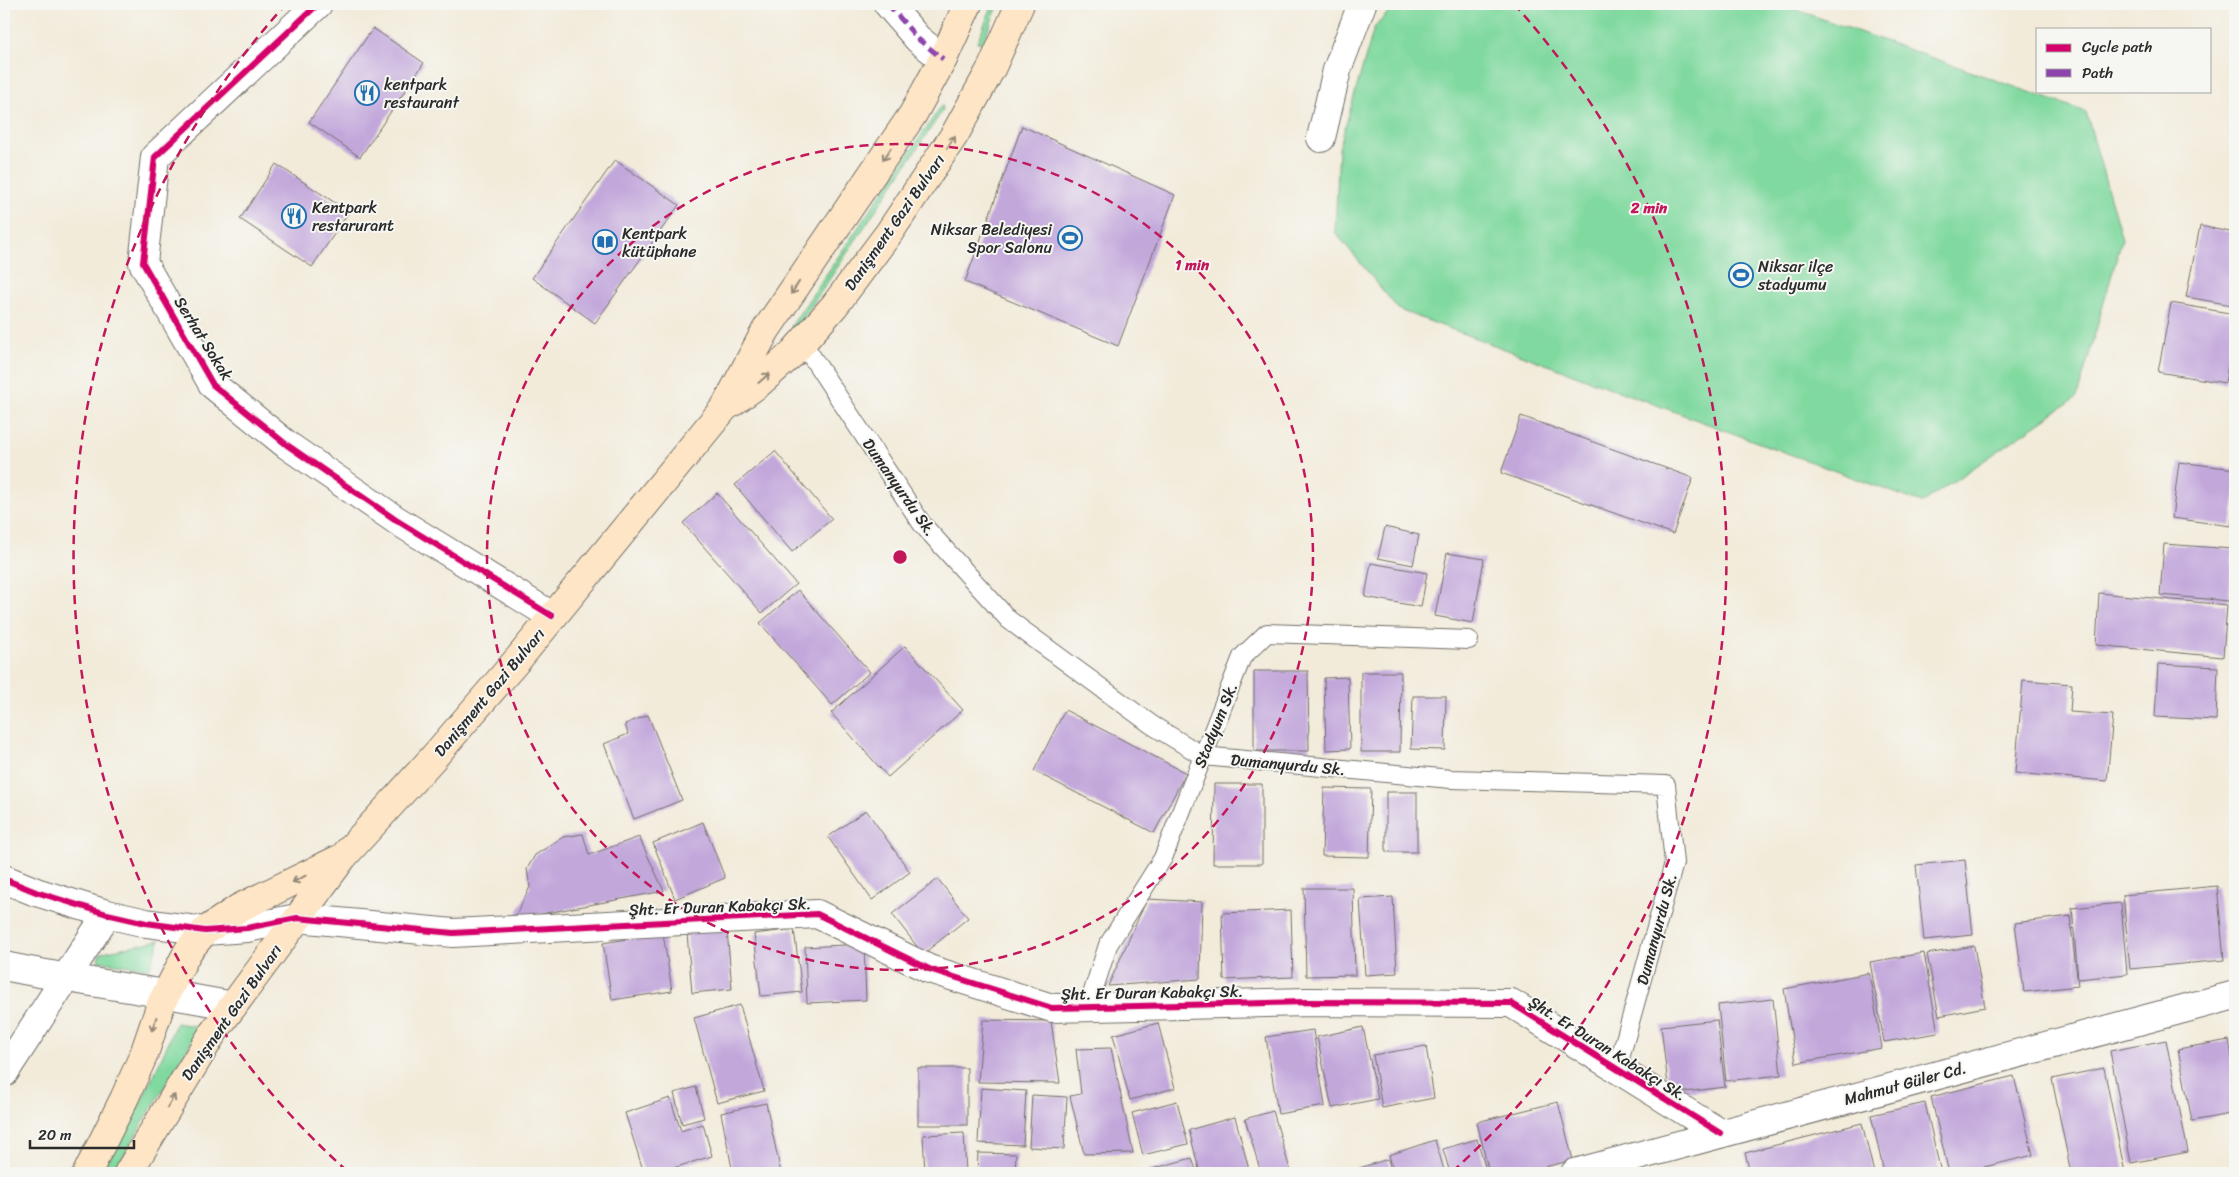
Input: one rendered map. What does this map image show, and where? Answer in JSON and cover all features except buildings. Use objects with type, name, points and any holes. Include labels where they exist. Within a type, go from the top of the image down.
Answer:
[{"type":"main road","name":"Danişment Gazi Bulvarı","points":[[128,1173],[213,1033],[343,857],[433,758],[725,407],[766,330],[913,114],[943,59],[968,4]]},
{"type":"main road","name":"Danişment Gazi Bulvarı","points":[[725,407],[758,384],[792,354],[835,305],[889,234],[956,134],[992,67],[1020,4]]},
{"type":"main road","name":"Danişment Gazi Bulvarı","points":[[86,1173],[124,1099],[144,1054],[166,993],[188,951],[205,930],[239,908],[343,857]]},
{"type":"street","name":"Serhat Sokak","points":[[318,4],[155,157],[143,263],[213,385],[287,445],[396,520],[552,616]]},
{"type":"street","points":[[888,4],[918,39],[943,59]]},
{"type":"street","points":[[1321,138],[1337,70],[1362,4]]},
{"type":"street","name":"Şht. Er Duran Kabakçı Sk.","points":[[4,879],[36,892],[108,914],[146,923],[205,930],[247,928],[298,918],[453,933],[817,914],[930,969],[1052,1008],[1308,1002],[1511,1003],[1720,1133]]},
{"type":"street","points":[[4,1073],[108,914]]},
{"type":"street","points":[[4,966],[66,979],[166,993],[233,1006]]},
{"type":"street","name":"Mahmut Güler Cd.","points":[[1575,1173],[2235,995]]},
{"type":"lane","name":"Dumanyurdu Sk.","points":[[802,342],[922,524],[1009,620],[1152,725],[1203,756],[1452,779],[1666,786],[1674,863],[1617,1069]]},
{"type":"lane","name":"Stadyum Sk.","points":[[1088,1007],[1108,945],[1163,858],[1242,657],[1267,633],[1469,640]]},
{"type":"green space","points":[[993,4],[999,4],[982,43],[977,42]]},
{"type":"green space","name":"Niksar ilçe stadyumu","points":[[1396,4],[1780,4],[2086,112],[2122,239],[2077,397],[1922,503],[1399,310],[1335,232],[1339,148],[1374,28]]},
{"type":"green space","points":[[942,105],[943,110],[796,329],[791,326]]},
{"type":"green space","points":[[160,940],[149,969],[98,961],[99,955],[103,952]]},
{"type":"green space","points":[[176,1023],[200,1027],[113,1173],[100,1173],[142,1100]]},
{"type":"marked path","points":[[888,4],[918,39],[943,59]]},
{"type":"cycle path","points":[[318,4],[155,157],[143,263],[213,385],[287,445],[396,520],[552,616]]},
{"type":"cycle path","points":[[4,879],[36,892],[107,914],[146,923],[205,931],[247,928],[297,918],[453,933],[817,914],[929,969],[1052,1008],[1308,1002],[1511,1003],[1720,1133]]},
{"type":"place","name":"kentpark restaurant","points":[[367,93]]},
{"type":"place","name":"Kentpark restarurant","points":[[294,216]]},
{"type":"place","name":"Niksar Belediyesi Spor Salonu","points":[[1070,238]]},
{"type":"place","name":"Kentpark kütüphane","points":[[605,242]]},
{"type":"place","name":"Niksar ilçe stadyumu","points":[[1741,275]]}]
